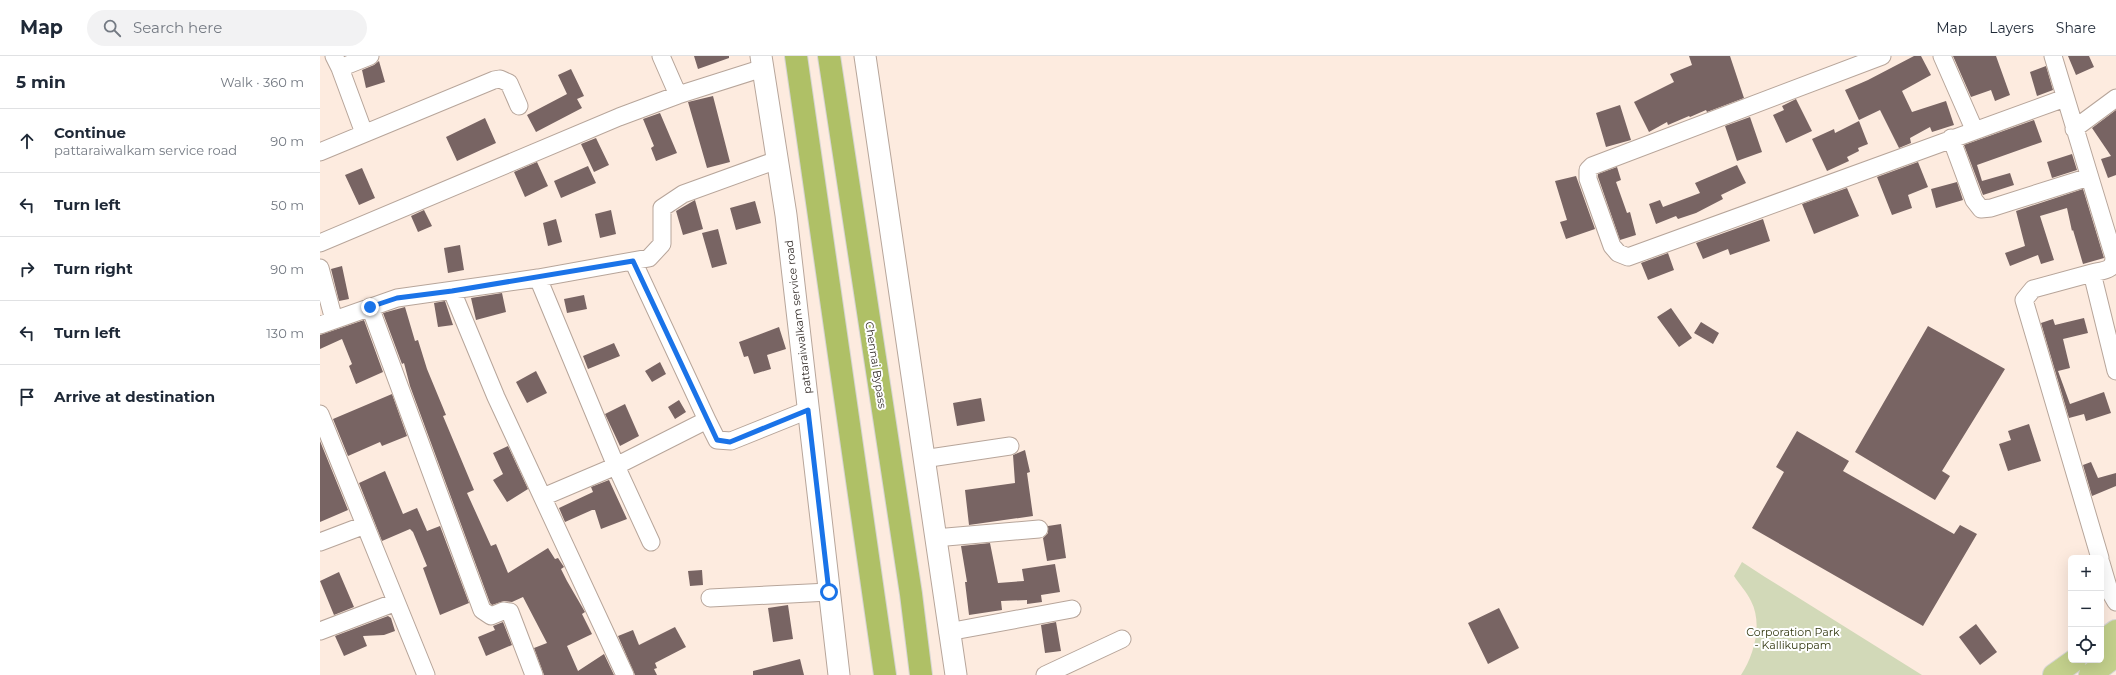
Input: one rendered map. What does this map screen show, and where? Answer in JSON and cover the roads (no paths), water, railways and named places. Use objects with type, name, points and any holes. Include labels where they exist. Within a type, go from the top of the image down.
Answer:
[{"type":"highway","points":[[796,56],[885,675]]},
{"type":"highway","name":"Chennai Bypass","points":[[829,56],[911,594],[921,675]]},
{"type":"main road","points":[[2104,640],[2116,631]]},
{"type":"main road","points":[[2090,675],[2116,656]]},
{"type":"main road","points":[[2054,675],[2071,663]]},
{"type":"street","points":[[364,133],[337,62],[370,56]]},
{"type":"street","points":[[661,56],[678,95]]},
{"type":"street","points":[[864,56],[948,632],[956,675]]},
{"type":"street","points":[[1882,56],[1852,62],[1592,166],[1588,170],[1588,180],[1612,246],[1618,253],[1628,257],[1974,129],[2065,98]]},
{"type":"street","points":[[1942,56],[1974,129]]},
{"type":"street","points":[[2053,56],[2074,129],[2115,257],[2114,265],[2110,269],[2033,289],[2024,300],[2099,555]]},
{"type":"street","points":[[320,243],[619,117],[762,62]]},
{"type":"street","name":"pattaraiwalkam service road","points":[[762,62],[786,214],[839,675]]},
{"type":"street","points":[[320,152],[494,80],[500,79],[509,83],[519,106]]},
{"type":"street","points":[[2074,129],[2116,98]]},
{"type":"street","points":[[1951,138],[1974,200],[1981,209],[1991,208],[2089,177]]},
{"type":"street","points":[[320,268],[327,323],[397,298],[538,278],[649,258],[662,244],[662,208],[683,194],[777,160]]},
{"type":"street","points":[[633,261],[717,440],[730,442],[808,410]]},
{"type":"street","points":[[2092,273],[2116,371]]},
{"type":"street","points":[[538,278],[616,466],[651,542]]},
{"type":"street","points":[[452,291],[496,397],[625,675]]},
{"type":"street","points":[[370,307],[482,610],[491,616],[503,611],[510,612],[534,675]]},
{"type":"street","points":[[320,414],[426,675]]},
{"type":"street","points":[[543,497],[616,466],[707,420]]},
{"type":"street","points":[[923,458],[1010,446]]},
{"type":"street","points":[[320,542],[365,525]]},
{"type":"street","points":[[935,538],[1039,529]]},
{"type":"street","points":[[2104,573],[2109,590],[2116,602]]},
{"type":"street","points":[[710,598],[829,592]]},
{"type":"street","points":[[320,631],[396,602]]},
{"type":"street","points":[[948,632],[1072,609]]},
{"type":"street","points":[[1045,675],[1122,639]]},
{"type":"park label","name":"Corporation Park - Kallikuppam","points":[[1793,638]]}]
